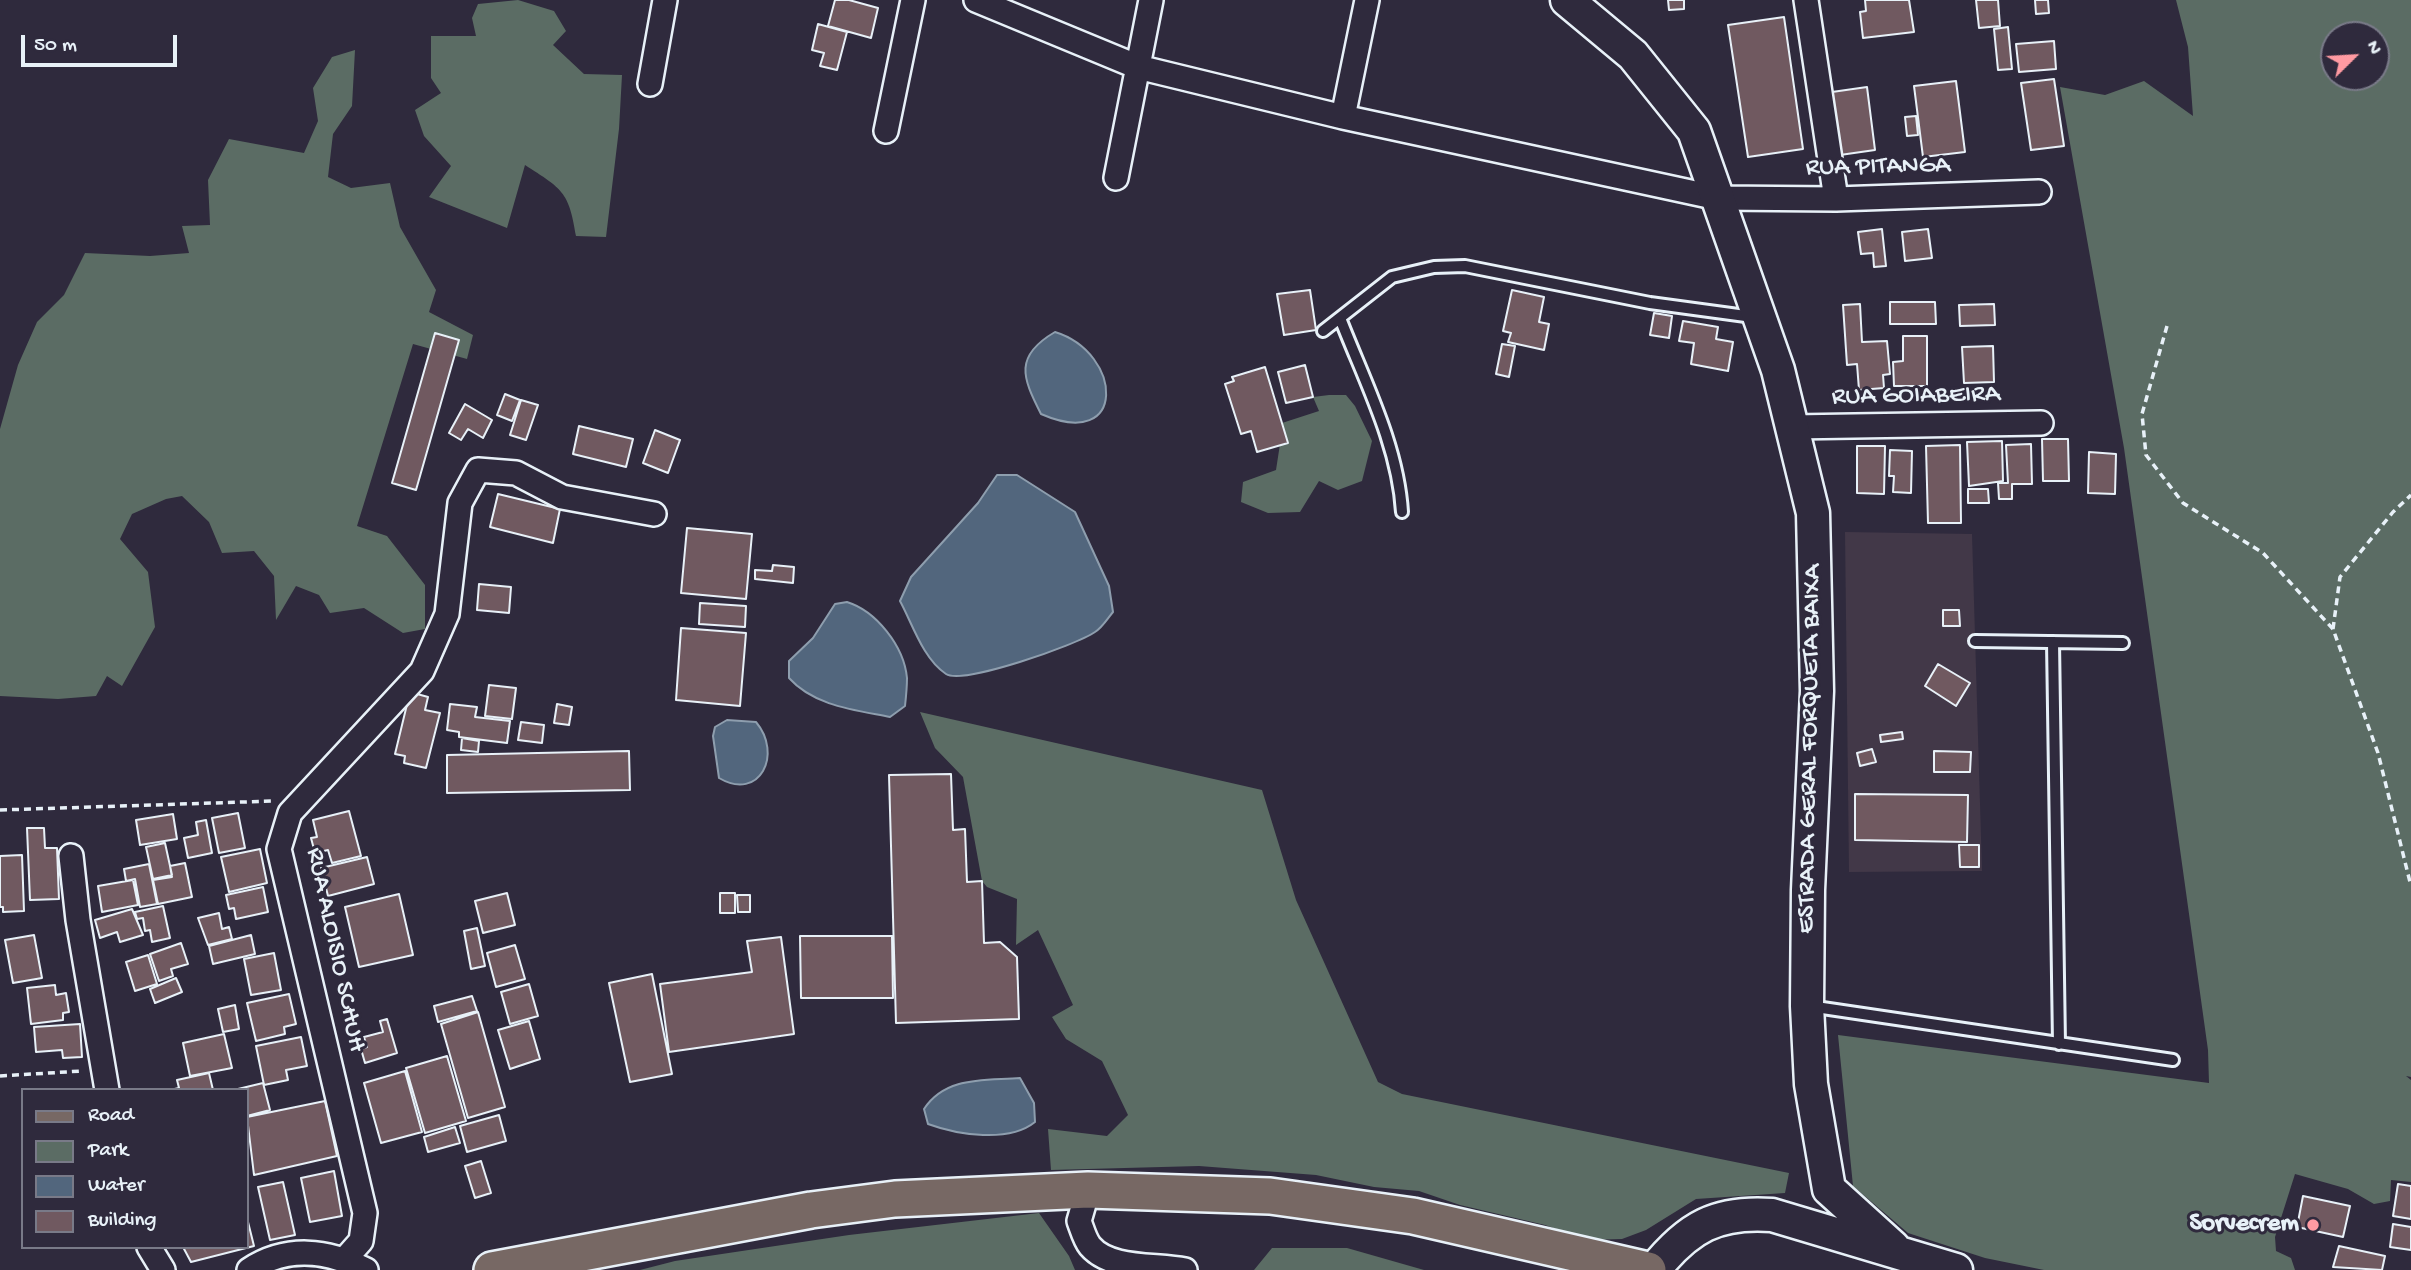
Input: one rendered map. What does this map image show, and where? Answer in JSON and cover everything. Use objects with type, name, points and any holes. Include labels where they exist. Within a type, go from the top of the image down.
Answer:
[{"type":"main road","points":[[492,1270],[811,1209],[895,1199],[1088,1190],[1270,1196],[1413,1216],[1648,1270]]},
{"type":"street","points":[[650,83],[665,0]]},
{"type":"street","points":[[886,131],[913,0]]},
{"type":"street","name":"RUA PITANGA","points":[[976,0],[1138,67],[1343,117],[1718,198],[1836,199],[2039,192]]},
{"type":"street","points":[[1116,178],[1151,0]]},
{"type":"street","points":[[1343,117],[1367,0]]},
{"type":"street","name":"ESTRADA GERAL FORQUETA BAIXA","points":[[1567,0],[1633,55],[1694,131],[1778,370],[1813,513],[1817,691],[1808,890],[1807,1006],[1811,1084],[1829,1189]]},
{"type":"street","points":[[1806,0],[1836,199]]},
{"type":"street","name":"RUA GOIABEIRA","points":[[1792,427],[2041,423]]},
{"type":"street","name":"RUA ALOISIO SCHUH","points":[[345,1259],[361,1241],[365,1213],[279,849],[290,813],[422,671],[447,614],[460,503],[478,470],[516,473],[562,497],[654,514]]},
{"type":"street","points":[[71,856],[78,920],[104,1079]]},
{"type":"street","points":[[1772,1215],[1797,1209],[1829,1189],[1876,1234],[1905,1255]]},
{"type":"street","points":[[1088,1190],[1079,1221],[1091,1248],[1119,1265],[1161,1265],[1185,1270]]},
{"type":"street","points":[[1654,1270],[1675,1243],[1707,1222],[1744,1213],[1772,1215],[1956,1270]]},
{"type":"street","points":[[150,1249],[163,1270]]},
{"type":"street","points":[[249,1270],[279,1256],[301,1252],[323,1253],[345,1259],[366,1270]]},
{"type":"lane","points":[[1323,331],[1392,277],[1434,267],[1465,265],[1650,303],[1760,318]]},
{"type":"lane","points":[[1340,318],[1385,432],[1401,492],[1402,512]]},
{"type":"lane","points":[[1975,641],[2123,643]]},
{"type":"lane","points":[[2053,642],[2059,1044]]},
{"type":"lane","points":[[1807,1006],[2173,1060]]},
{"type":"path","points":[[2167,326],[2142,414],[2146,455],[2183,503],[2263,553],[2333,629],[2378,753],[2411,886]]},
{"type":"path","points":[[2333,629],[2340,576],[2393,512],[2411,495]]},
{"type":"path","points":[[0,810],[301,801]]},
{"type":"path","points":[[0,1076],[104,1079]]},
{"type":"shaded area","points":[[1845,532],[1972,534],[1982,871],[1849,872]]},
{"type":"green space","points":[[518,0],[554,11],[566,31],[553,45],[584,74],[622,75],[619,129],[606,237],[576,236],[570,209],[562,193],[525,165],[507,228],[429,197],[451,166],[424,136],[415,110],[441,93],[431,78],[431,36],[476,36],[472,18],[478,4]]},
{"type":"green space","points":[[2176,0],[2411,0],[2411,1077],[2406,1076],[2411,1080],[2411,1182],[2391,1180],[2390,1201],[2374,1204],[2348,1189],[2295,1174],[2275,1237],[2276,1251],[2291,1258],[2295,1270],[2044,1270],[1985,1258],[1908,1233],[1853,1186],[1838,1035],[2209,1083],[2208,1050],[2124,448],[2060,87],[2105,95],[2144,81],[2193,116],[2188,47]]},
{"type":"green space","points":[[355,50],[352,106],[333,134],[328,177],[351,188],[390,183],[400,227],[436,290],[429,312],[473,335],[467,359],[413,344],[357,526],[387,536],[425,585],[425,629],[403,633],[364,608],[330,613],[319,595],[296,586],[276,620],[274,576],[254,551],[222,553],[209,522],[182,496],[166,499],[132,514],[120,539],[148,572],[155,627],[122,686],[107,676],[96,696],[58,699],[0,696],[0,429],[18,365],[37,322],[64,295],[85,253],[150,256],[189,253],[182,226],[210,225],[208,180],[229,139],[304,153],[318,121],[313,88],[332,57]]},
{"type":"green space","points":[[1346,395],[1355,406],[1372,441],[1362,481],[1338,490],[1319,481],[1300,512],[1268,513],[1241,502],[1243,482],[1276,470],[1280,444],[1287,439],[1282,423],[1319,411],[1313,397]]},
{"type":"green space","points":[[920,712],[1262,790],[1296,900],[1378,1082],[1402,1094],[1789,1173],[1785,1193],[1696,1199],[1646,1230],[1622,1239],[1587,1240],[1545,1225],[1460,1205],[1419,1191],[1374,1187],[1316,1175],[1199,1166],[1051,1170],[1048,1129],[1107,1136],[1128,1115],[1102,1061],[1066,1039],[1052,1017],[1073,1005],[1038,930],[1016,945],[1017,899],[987,887],[982,881],[963,777],[935,748]]},
{"type":"green space","points":[[1039,1213],[1069,1256],[1075,1270],[640,1270],[675,1261],[849,1235]]},
{"type":"green space","points":[[1272,1248],[1347,1248],[1424,1270],[1254,1270]]},
{"type":"water","points":[[1055,332],[1077,343],[1094,359],[1103,377],[1106,395],[1102,410],[1089,420],[1069,422],[1041,414],[1029,389],[1026,378],[1028,359],[1042,341]]},
{"type":"water","points":[[997,475],[1017,475],[1075,512],[1109,586],[1113,612],[1095,632],[1044,654],[974,674],[946,674],[925,650],[900,601],[911,577],[978,503]]},
{"type":"water","points":[[847,602],[868,613],[887,631],[905,666],[905,706],[890,717],[823,701],[810,695],[789,678],[789,661],[813,638],[835,604]]},
{"type":"water","points":[[727,720],[756,722],[764,735],[767,760],[763,771],[756,779],[746,784],[733,784],[719,778],[713,736],[715,727]]},
{"type":"water","points":[[1020,1078],[1034,1103],[1035,1122],[1024,1129],[1012,1133],[983,1135],[928,1124],[924,1109],[933,1098],[955,1085],[980,1080]]},
{"type":"building","points":[[835,0],[849,0],[878,8],[871,38],[828,26]]},
{"type":"building","points":[[1668,0],[1684,0],[1684,9],[1669,10]]},
{"type":"building","points":[[1865,0],[1909,0],[1914,32],[1863,38],[1860,12],[1866,11]]},
{"type":"building","points":[[1976,0],[1998,0],[2000,26],[1979,28]]},
{"type":"building","points":[[2035,0],[2048,0],[2049,13],[2036,14]]},
{"type":"building","points":[[1784,17],[1803,149],[1748,157],[1728,25]]},
{"type":"building","points":[[818,24],[847,32],[837,70],[820,66],[824,53],[812,50]]},
{"type":"building","points":[[2008,27],[2012,69],[1998,70],[1994,29]]},
{"type":"building","points":[[2054,41],[2056,69],[2019,72],[2016,44]]},
{"type":"building","points":[[2054,79],[2064,146],[2031,150],[2021,83]]},
{"type":"building","points":[[1956,81],[1965,152],[1923,157],[1914,86]]},
{"type":"building","points":[[1867,87],[1875,150],[1840,155],[1832,92]]},
{"type":"building","points":[[1916,116],[1918,135],[1907,136],[1905,117]]},
{"type":"building","points":[[1882,229],[1886,266],[1874,267],[1873,253],[1861,254],[1858,232]]},
{"type":"building","points":[[1928,229],[1932,258],[1905,261],[1902,232]]},
{"type":"building","points":[[1310,290],[1316,330],[1284,335],[1277,294]]},
{"type":"building","points":[[1512,290],[1544,297],[1539,322],[1549,324],[1544,350],[1508,342],[1511,333],[1503,331]]},
{"type":"building","points":[[1890,302],[1935,302],[1936,324],[1890,324]]},
{"type":"building","points":[[1860,304],[1862,342],[1887,341],[1890,374],[1883,375],[1884,388],[1859,390],[1857,364],[1847,365],[1843,305]]},
{"type":"building","points":[[1994,304],[1995,325],[1960,326],[1959,305]]},
{"type":"building","points":[[1654,313],[1672,316],[1669,338],[1650,335]]},
{"type":"building","points":[[1683,321],[1718,327],[1716,339],[1733,342],[1728,371],[1691,364],[1694,343],[1679,341]]},
{"type":"building","points":[[435,333],[459,340],[416,490],[392,483]]},
{"type":"building","points":[[1903,336],[1927,336],[1927,386],[1894,386],[1893,362],[1903,361]]},
{"type":"building","points":[[1502,344],[1515,346],[1509,377],[1496,374]]},
{"type":"building","points":[[1993,346],[1994,382],[1964,383],[1962,347]]},
{"type":"building","points":[[1305,365],[1313,397],[1286,403],[1278,372]]},
{"type":"building","points":[[1265,367],[1288,443],[1257,452],[1251,431],[1241,434],[1225,384],[1234,381],[1232,377]]},
{"type":"building","points":[[505,394],[520,400],[512,421],[497,415]]},
{"type":"building","points":[[521,400],[538,405],[526,440],[510,435]]},
{"type":"building","points":[[465,404],[492,420],[483,438],[468,429],[461,440],[449,433]]},
{"type":"building","points":[[579,426],[633,439],[626,467],[573,454]]},
{"type":"building","points":[[655,430],[680,440],[668,473],[643,463]]},
{"type":"building","points":[[2042,439],[2068,439],[2069,481],[2043,481]]},
{"type":"building","points":[[2002,441],[2003,481],[1969,486],[1967,442]]},
{"type":"building","points":[[2031,444],[2032,484],[2012,484],[2012,499],[1999,499],[1998,483],[2008,483],[2006,445]]},
{"type":"building","points":[[1960,445],[1961,523],[1928,523],[1926,446]]},
{"type":"building","points":[[1857,446],[1885,446],[1884,494],[1857,493]]},
{"type":"building","points":[[1890,450],[1912,451],[1911,493],[1893,492],[1894,476],[1889,476]]},
{"type":"building","points":[[2089,452],[2116,454],[2115,494],[2088,493]]},
{"type":"building","points":[[1968,489],[1988,489],[1989,503],[1968,503]]},
{"type":"building","points":[[498,494],[560,509],[553,543],[490,527]]},
{"type":"building","points":[[687,528],[752,534],[746,599],[681,593]]},
{"type":"building","points":[[773,565],[794,567],[793,583],[755,579],[755,570],[772,571]]},
{"type":"building","points":[[479,584],[511,587],[509,613],[477,610]]},
{"type":"building","points":[[700,603],[746,606],[745,627],[699,624]]},
{"type":"building","points":[[1943,610],[1959,610],[1960,626],[1943,626]]},
{"type":"building","points":[[681,628],[746,633],[740,706],[676,700]]},
{"type":"building","points":[[1938,664],[1970,683],[1956,706],[1925,686]]},
{"type":"building","points":[[489,685],[516,688],[512,719],[485,716]]},
{"type":"building","points":[[410,692],[428,697],[425,710],[440,713],[426,768],[404,763],[405,756],[395,754]]},
{"type":"building","points":[[450,704],[477,707],[475,717],[510,721],[507,743],[459,737],[459,732],[447,730]]},
{"type":"building","points":[[557,704],[572,707],[569,725],[554,723]]},
{"type":"building","points":[[521,722],[544,725],[542,743],[518,740]]},
{"type":"building","points":[[1902,732],[1903,739],[1881,742],[1880,735]]},
{"type":"building","points":[[462,738],[479,741],[478,752],[461,750]]},
{"type":"building","points":[[1872,749],[1876,762],[1860,766],[1857,753]]},
{"type":"building","points":[[629,751],[630,790],[447,793],[447,755]]},
{"type":"building","points":[[1934,751],[1971,752],[1970,772],[1934,772]]},
{"type":"building","points":[[951,774],[953,830],[965,829],[967,882],[982,881],[984,943],[1000,942],[1017,957],[1019,1019],[896,1023],[889,775]]},
{"type":"building","points":[[1855,794],[1968,795],[1967,842],[1855,840]]},
{"type":"building","points":[[349,811],[361,856],[332,863],[328,850],[315,853],[311,838],[317,837],[313,820]]},
{"type":"building","points":[[238,813],[245,848],[219,853],[212,818]]},
{"type":"building","points":[[173,814],[177,839],[140,845],[136,820]]},
{"type":"building","points":[[206,820],[212,853],[188,858],[184,838],[198,835],[196,822]]},
{"type":"building","points":[[27,828],[44,828],[45,848],[57,848],[59,899],[30,900]]},
{"type":"building","points":[[165,843],[172,875],[153,879],[146,847]]},
{"type":"building","points":[[1959,845],[1979,845],[1979,867],[1960,867]]},
{"type":"building","points":[[260,849],[267,883],[229,892],[221,857]]},
{"type":"building","points":[[22,855],[24,911],[3,912],[3,907],[0,907],[0,856]]},
{"type":"building","points":[[367,857],[374,884],[328,896],[321,868]]},
{"type":"building","points":[[185,863],[192,897],[158,904],[153,880],[172,877],[170,866]]},
{"type":"building","points":[[149,864],[157,904],[140,907],[135,879],[126,881],[124,869]]},
{"type":"building","points":[[133,880],[138,905],[102,912],[98,886]]},
{"type":"building","points":[[263,887],[268,912],[236,919],[234,908],[229,909],[226,895]]},
{"type":"building","points":[[507,893],[515,925],[483,933],[475,901]]},
{"type":"building","points":[[720,893],[735,893],[735,913],[720,913]]},
{"type":"building","points":[[399,894],[413,955],[359,967],[345,907]]},
{"type":"building","points":[[737,895],[750,895],[750,912],[738,912]]},
{"type":"building","points":[[163,906],[170,938],[152,942],[150,930],[145,931],[143,918],[137,919],[135,912]]},
{"type":"building","points":[[132,909],[143,935],[120,942],[117,932],[100,938],[95,920]]},
{"type":"building","points":[[219,913],[222,929],[229,927],[232,939],[208,945],[198,918]]},
{"type":"building","points":[[477,928],[485,966],[471,969],[464,931]]},
{"type":"building","points":[[34,935],[42,978],[13,983],[5,940]]},
{"type":"building","points":[[251,935],[255,954],[213,964],[209,946]]},
{"type":"building","points":[[800,936],[892,936],[893,998],[801,998]]},
{"type":"building","points":[[781,937],[794,1034],[669,1052],[660,984],[752,972],[747,941]]},
{"type":"building","points":[[181,943],[188,964],[171,969],[173,976],[159,981],[150,954]]},
{"type":"building","points":[[515,945],[525,979],[496,987],[487,953]]},
{"type":"building","points":[[274,953],[281,990],[251,995],[244,959]]},
{"type":"building","points":[[148,955],[157,984],[135,991],[126,962]]},
{"type":"building","points":[[652,974],[672,1074],[630,1082],[609,983]]},
{"type":"building","points":[[176,978],[182,992],[155,1003],[150,989]]},
{"type":"building","points":[[529,984],[538,1016],[510,1024],[501,992]]},
{"type":"building","points":[[55,985],[56,995],[66,993],[69,1012],[63,1013],[63,1020],[31,1024],[27,988]]},
{"type":"building","points":[[289,994],[296,1024],[284,1027],[285,1034],[256,1041],[247,1003]]},
{"type":"building","points":[[472,996],[477,1011],[438,1022],[434,1006]]},
{"type":"building","points":[[235,1005],[239,1029],[223,1032],[218,1009]]},
{"type":"building","points":[[478,1012],[505,1107],[468,1118],[441,1024]]},
{"type":"building","points":[[387,1019],[397,1053],[365,1063],[361,1049],[367,1047],[364,1037],[383,1032],[380,1021]]},
{"type":"building","points":[[529,1021],[540,1059],[510,1069],[498,1030]]},
{"type":"building","points":[[80,1024],[82,1057],[63,1058],[62,1050],[36,1052],[34,1027]]},
{"type":"building","points":[[224,1034],[232,1068],[190,1076],[183,1043]]},
{"type":"building","points":[[301,1037],[307,1066],[286,1070],[288,1080],[264,1085],[256,1046]]},
{"type":"building","points":[[447,1056],[466,1121],[425,1133],[406,1068]]},
{"type":"building","points":[[405,1071],[422,1132],[381,1143],[364,1083]]},
{"type":"building","points":[[209,1073],[213,1088],[179,1088],[177,1080]]},
{"type":"building","points":[[263,1083],[270,1110],[248,1116],[248,1088],[242,1088]]},
{"type":"building","points":[[325,1101],[337,1156],[254,1175],[248,1117]]},
{"type":"building","points":[[499,1115],[506,1141],[467,1152],[460,1126]]},
{"type":"building","points":[[455,1127],[460,1143],[428,1152],[424,1137]]},
{"type":"building","points":[[481,1161],[491,1193],[475,1198],[465,1166]]},
{"type":"building","points":[[334,1171],[342,1216],[310,1222],[301,1178]]},
{"type":"building","points":[[283,1182],[295,1235],[270,1240],[258,1187]]},
{"type":"building","points":[[2398,1184],[2411,1186],[2411,1219],[2393,1216]]},
{"type":"building","points":[[2303,1196],[2350,1206],[2343,1237],[2297,1227]]},
{"type":"building","points":[[248,1222],[254,1246],[248,1248]]},
{"type":"building","points":[[2393,1224],[2411,1227],[2411,1250],[2390,1247]]},
{"type":"building","points":[[2339,1246],[2385,1256],[2382,1270],[2333,1267]]},
{"type":"building","points":[[184,1249],[242,1249],[191,1262]]},
{"type":"place","name":"Sorvecrem","points":[[2313,1225]]}]
